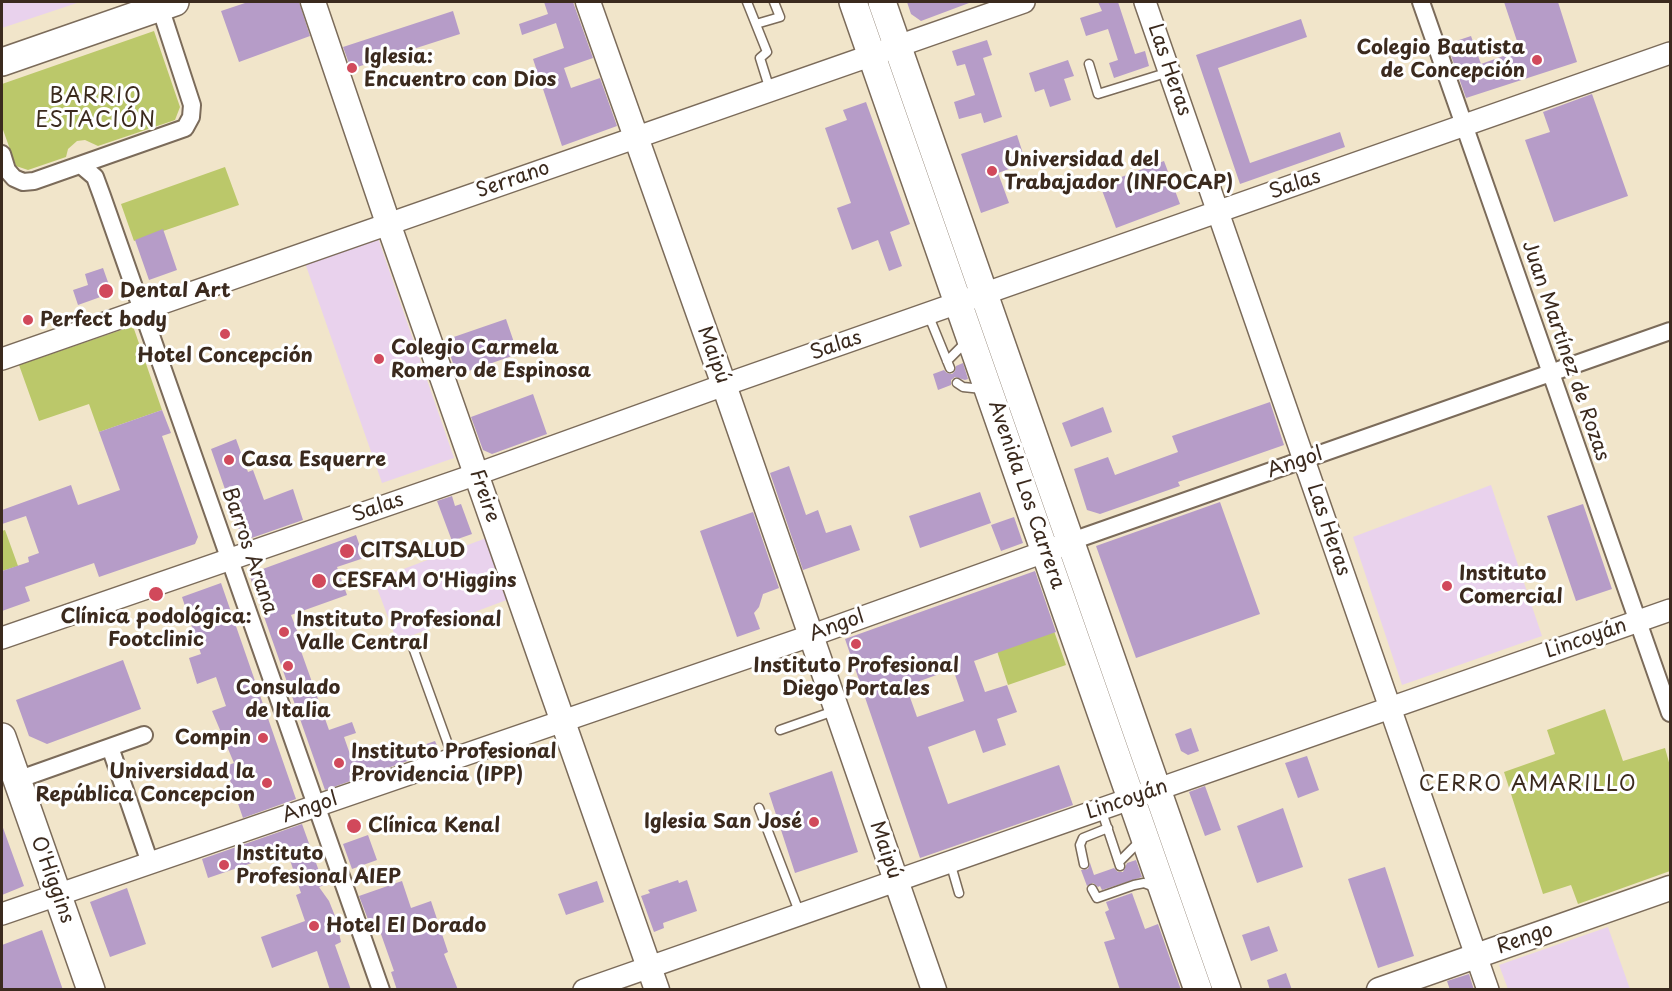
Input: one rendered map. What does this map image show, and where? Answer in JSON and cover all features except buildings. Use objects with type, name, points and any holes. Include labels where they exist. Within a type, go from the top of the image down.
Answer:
[{"type":"main road","name":"Freire","points":[[313,2],[388,223],[657,990]]},
{"type":"main road","name":"Maipú","points":[[588,2],[934,990]]},
{"type":"main road","name":"Avenida Los Carrera","points":[[853,2],[872,55],[971,298],[971,338],[990,392],[1157,789],[1227,990]]},
{"type":"main road","name":"Avenida Los Carrera","points":[[882,2],[898,46],[971,298],[1057,547],[1131,798],[1198,990]]},
{"type":"main road","points":[[2,62],[126,14],[168,4]]},
{"type":"main road","name":"O'Higgins","points":[[2,737],[91,990]]},
{"type":"main road","name":"Rengo","points":[[1379,990],[1671,888]]},
{"type":"street","name":"Serrano","points":[[2,359],[1024,2]]},
{"type":"street","name":"Las Heras","points":[[1145,2],[1488,990]]},
{"type":"street","name":"Juan Martínez de Rozas","points":[[1421,2],[1671,713]]},
{"type":"street","points":[[2,154],[10,174],[23,182],[34,182],[181,130],[187,125],[191,117],[192,105],[168,4]]},
{"type":"street","name":"Salas","points":[[2,638],[477,474],[971,298],[1671,54]]},
{"type":"street","name":"Barros Arana","points":[[82,166],[95,177],[381,990]]},
{"type":"street","name":"Angol","points":[[2,914],[810,636],[1671,331]]},
{"type":"street","name":"Lincoyán","points":[[584,990],[950,862],[1105,818],[1131,798],[1671,610]]},
{"type":"street","points":[[17,780],[144,735]]},
{"type":"street","points":[[110,747],[150,862]]},
{"type":"lane","points":[[747,2],[767,52],[760,58],[770,91]]},
{"type":"lane","points":[[756,24],[780,17],[774,2]]},
{"type":"lane","points":[[1089,64],[1098,94],[1169,72]]},
{"type":"lane","points":[[928,314],[948,365],[971,338]]},
{"type":"lane","points":[[957,383],[963,387],[981,388],[990,392]]},
{"type":"lane","points":[[411,642],[453,758]]},
{"type":"lane","points":[[780,730],[837,710]]},
{"type":"lane","points":[[759,808],[800,914]]},
{"type":"lane","points":[[1084,864],[1080,845],[1083,838],[1105,818],[1120,864],[1144,835]]},
{"type":"lane","points":[[950,862],[959,892]]},
{"type":"lane","points":[[1092,889],[1097,898],[1131,883],[1151,885],[1163,891]]},
{"type":"shaded area","points":[[2,2],[80,2],[2,28]]},
{"type":"shaded area","name":"Colegio Carmela Romero de Espinosa","points":[[377,235],[454,458],[382,483],[304,260]]},
{"type":"shaded area","name":"Instituto Comercial","points":[[1491,485],[1542,636],[1402,685],[1353,537]]},
{"type":"shaded area","points":[[489,537],[512,598],[397,641],[374,580]]},
{"type":"shaded area","points":[[1608,927],[1630,989],[1508,989],[1499,965]]},
{"type":"green space","points":[[154,31],[180,107],[175,120],[98,146],[85,140],[77,141],[68,149],[66,157],[28,170],[16,166],[2,127],[2,84]]},
{"type":"green space","points":[[225,167],[239,205],[134,241],[121,204]]},
{"type":"green space","points":[[130,327],[134,329],[162,410],[99,432],[89,404],[39,421],[19,365]]},
{"type":"green space","points":[[5,530],[18,566],[2,571],[2,531]]},
{"type":"green space","points":[[1054,631],[1066,665],[1008,685],[997,651]]},
{"type":"green space","points":[[1605,709],[1623,761],[1665,748],[1670,766],[1670,871],[1578,904],[1571,885],[1543,894],[1504,772],[1555,754],[1547,730]]},
{"type":"place","name":"Colegio Bautista de Concepción","points":[[1537,60]]},
{"type":"place","name":"Iglesia: Encuentro con Dios","points":[[352,68]]},
{"type":"place","name":"Universidad del Trabajador (INFOCAP)","points":[[992,171]]},
{"type":"place","name":"Dental Art","points":[[106,291]]},
{"type":"place","name":"Perfect body","points":[[28,320]]},
{"type":"place","name":"Hotel Concepción","points":[[225,334]]},
{"type":"place","name":"Colegio Carmela Romero de Espinosa","points":[[379,359]]},
{"type":"place","name":"Casa Esquerre","points":[[229,460]]},
{"type":"place","name":"CITSALUD","points":[[347,551]]},
{"type":"place","name":"CESFAM O'Higgins","points":[[319,581]]},
{"type":"place","name":"Instituto Comercial","points":[[1447,586]]},
{"type":"place","name":"Clínica podológica: Footclinic","points":[[156,594]]},
{"type":"place","name":"Instituto Profesional Valle Central","points":[[284,632]]},
{"type":"place","name":"Instituto Profesional Diego Portales","points":[[856,644]]},
{"type":"place","name":"Consulado de Italia","points":[[288,666]]},
{"type":"place","name":"Compin","points":[[263,738]]},
{"type":"place","name":"Instituto Profesional Providencia (IPP)","points":[[339,763]]},
{"type":"place","name":"Universidad la República Concepcion","points":[[267,783]]},
{"type":"place","name":"Iglesia San José","points":[[814,822]]},
{"type":"place","name":"Clínica Kenal","points":[[354,826]]},
{"type":"place","name":"Instituto Profesional AIEP","points":[[224,865]]},
{"type":"place","name":"Hotel El Dorado","points":[[314,926]]},
{"type":"district","name":"BARRIO ESTACIÓN","points":[[96,109]]},
{"type":"district","name":"CERRO AMARILLO","points":[[1528,785]]}]
